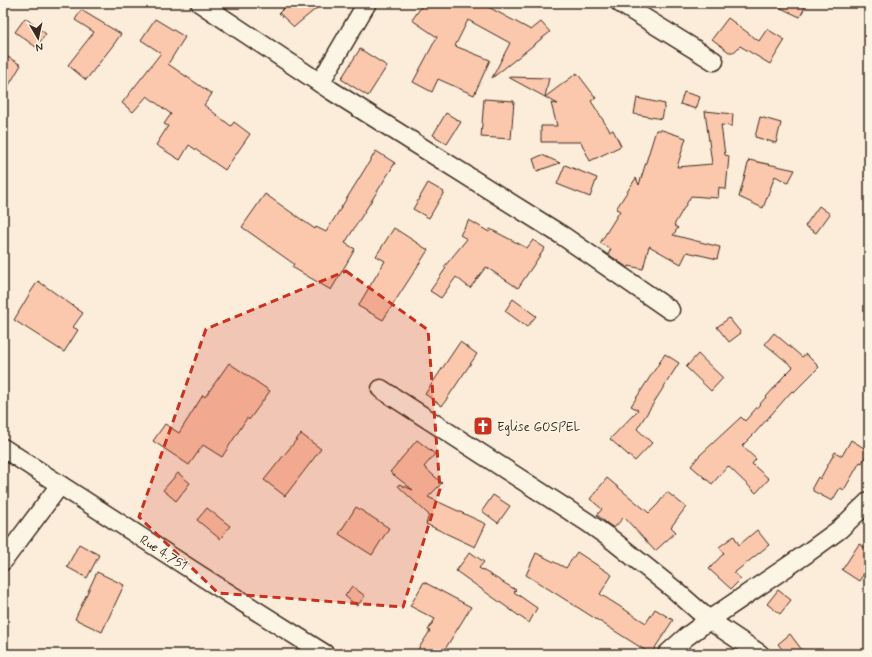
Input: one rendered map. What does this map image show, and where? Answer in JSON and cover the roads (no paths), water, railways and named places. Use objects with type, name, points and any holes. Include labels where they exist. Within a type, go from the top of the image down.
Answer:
[{"type":"street","points":[[200,3],[320,83],[563,236],[670,310]]},
{"type":"street","points":[[320,83],[367,3]]},
{"type":"street","points":[[620,3],[714,61]]},
{"type":"street","points":[[381,389],[605,534],[676,591],[709,620],[760,654]]},
{"type":"street","name":"Rue 4.751","points":[[3,448],[325,654]]},
{"type":"street","points":[[3,561],[60,485]]},
{"type":"street","points":[[667,654],[686,637],[709,620],[812,550],[840,529],[869,501]]},
{"type":"place","name":"Eglise GOSPEL","points":[[483,426]]}]
